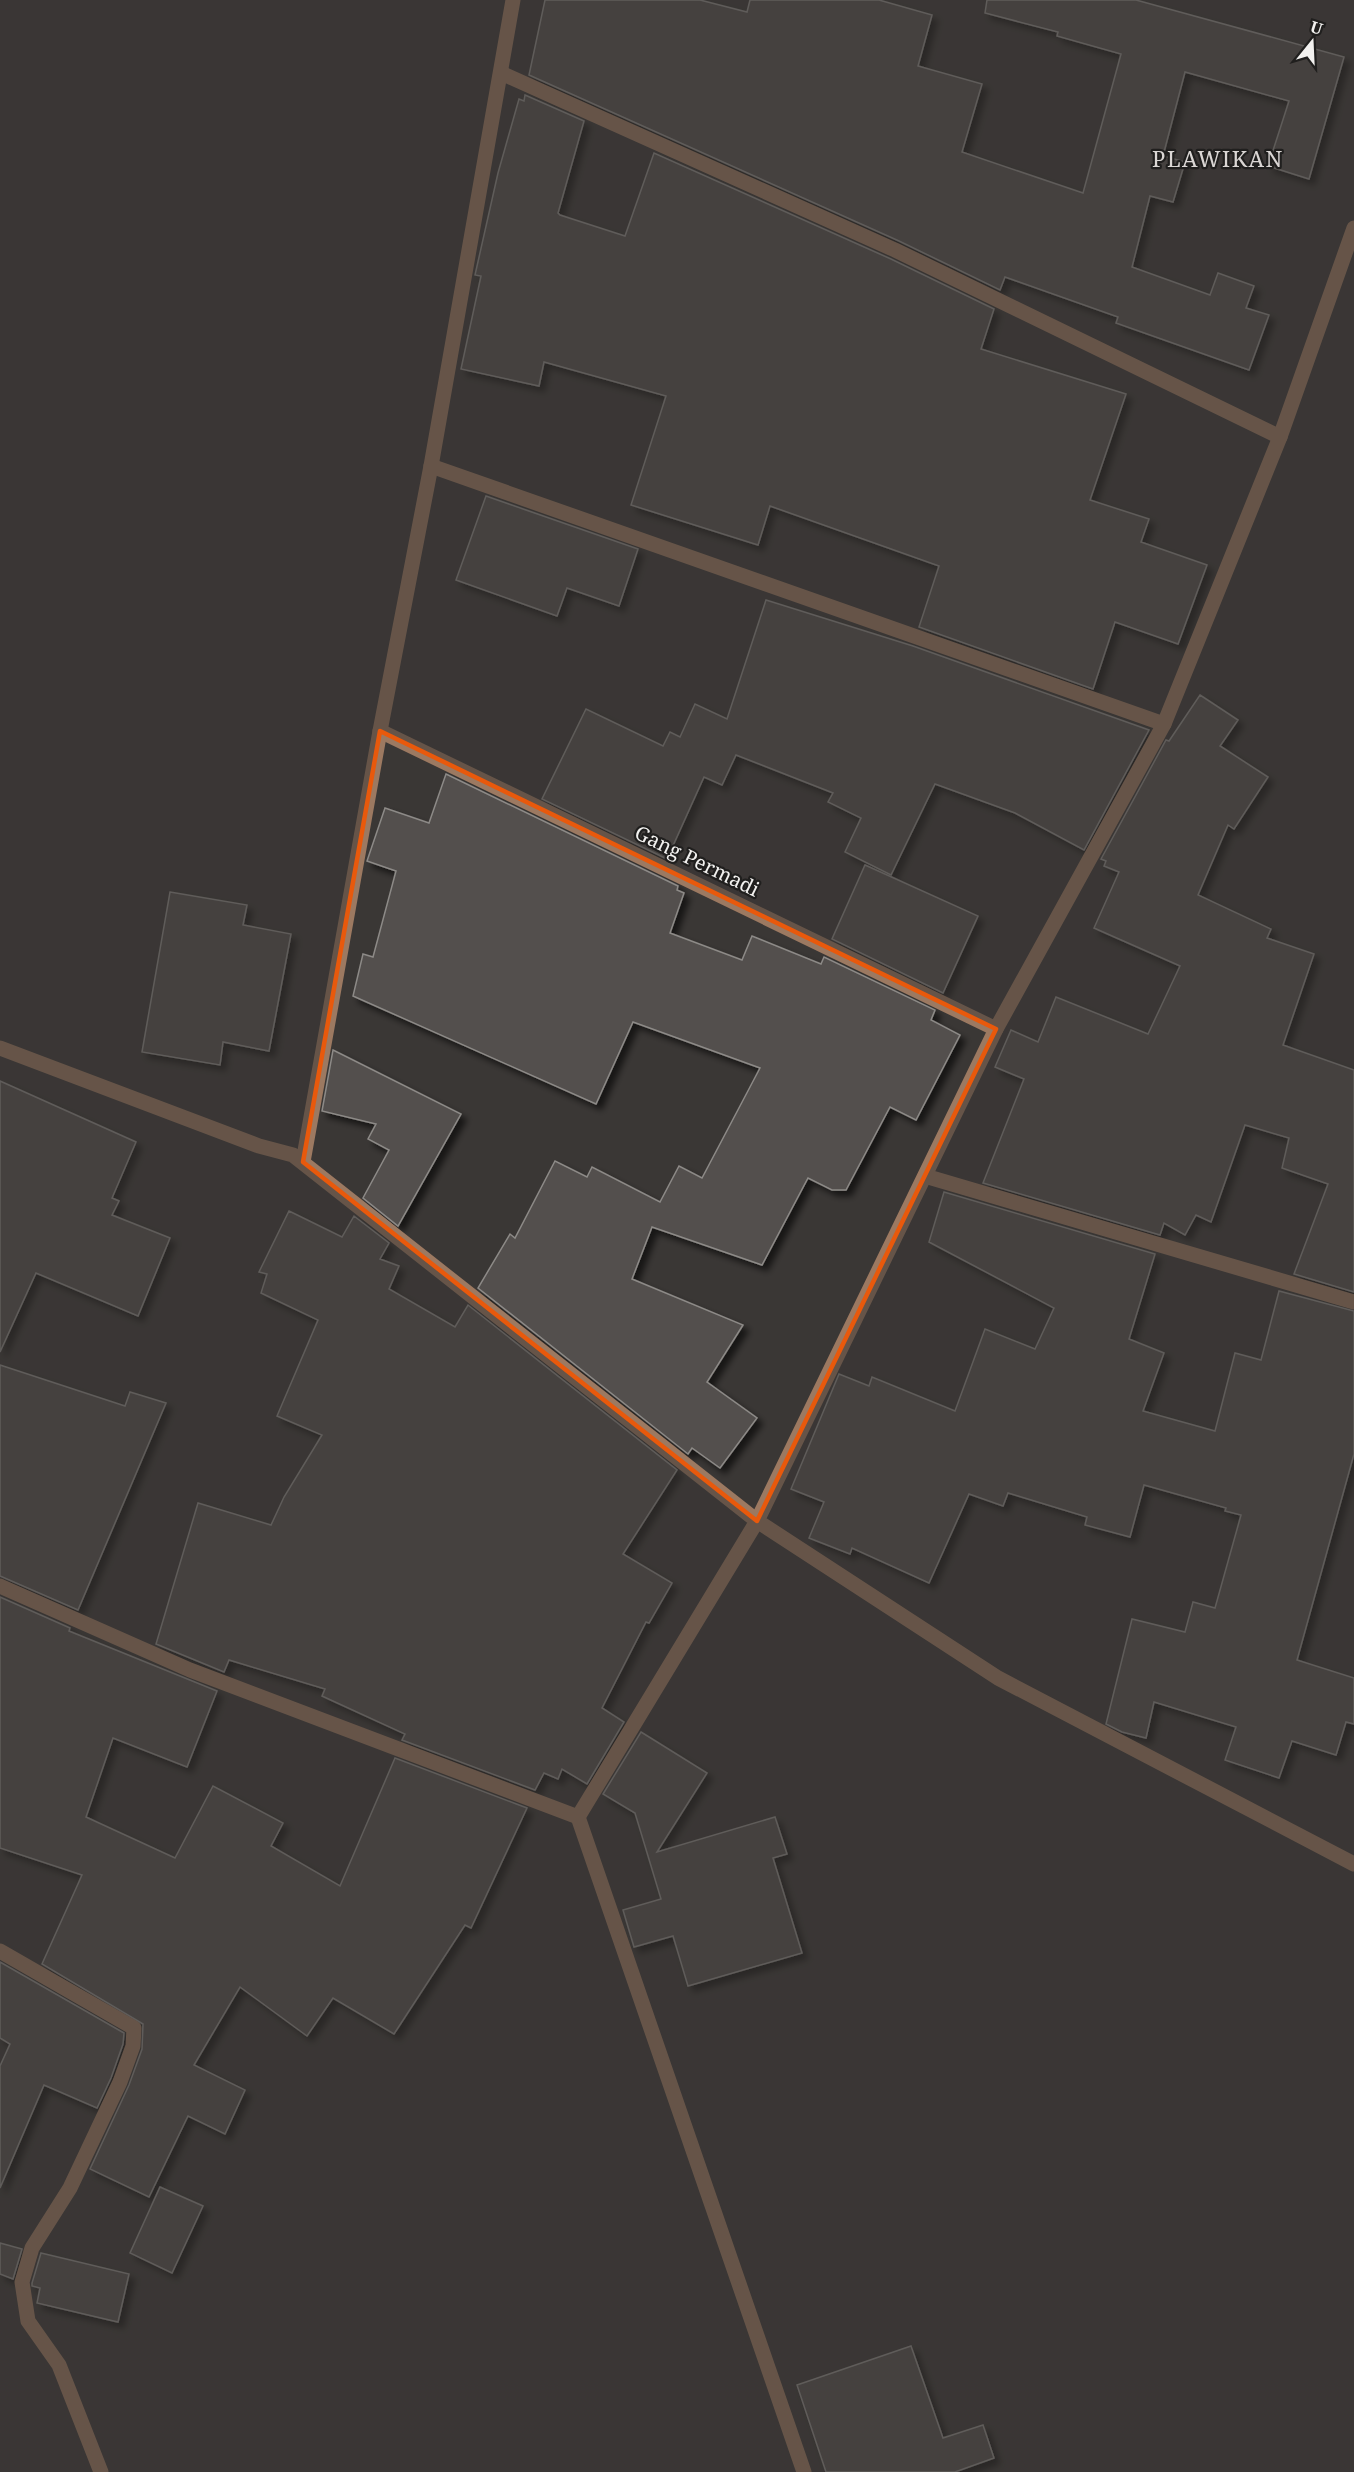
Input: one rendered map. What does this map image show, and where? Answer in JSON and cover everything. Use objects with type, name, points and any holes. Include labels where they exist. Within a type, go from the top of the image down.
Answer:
[{"type":"street","points":[[298,1158],[431,466],[513,0]]},
{"type":"street","points":[[501,73],[895,250],[1280,437]]},
{"type":"street","points":[[578,1817],[757,1521],[996,1029],[1164,724],[1280,437],[1354,228]]},
{"type":"street","points":[[431,466],[1164,724]]},
{"type":"street","name":"Gang Permadi","points":[[380,731],[996,1029]]},
{"type":"street","points":[[0,1048],[259,1146],[298,1158],[757,1521],[998,1678],[1354,1864]]},
{"type":"street","points":[[925,1176],[1354,1302]]},
{"type":"street","points":[[0,1586],[190,1670],[578,1817]]},
{"type":"street","points":[[578,1817],[804,2472]]},
{"type":"street","points":[[0,1951],[134,2028],[133,2046],[120,2082],[70,2188],[32,2248],[22,2282],[28,2321],[59,2365],[101,2472]]},
{"type":"highlighted area","points":[[380,731],[996,1029],[757,1521],[303,1162]]},
{"type":"building","points":[[545,0],[700,0],[747,12],[750,0],[879,0],[932,15],[918,66],[982,84],[962,152],[1083,193],[1121,54],[1057,36],[1058,32],[985,13],[987,0],[1136,0],[1344,57],[1309,179],[1268,166],[1289,101],[1185,72],[1163,156],[1185,162],[1173,202],[1150,196],[1132,267],[1210,295],[1218,273],[1254,286],[1246,308],[1269,315],[1249,370],[1116,323],[1118,317],[1005,277],[1000,290],[899,241],[529,75]]},
{"type":"building","points":[[525,95],[584,121],[558,213],[560,215],[625,236],[654,153],[891,259],[994,309],[981,349],[1126,394],[1090,500],[1149,519],[1141,542],[1207,565],[1178,644],[1115,622],[1093,689],[919,627],[939,566],[770,506],[758,545],[631,505],[666,396],[544,362],[539,386],[461,369],[481,276],[475,275],[498,173],[519,99],[524,101]]},
{"type":"building","points":[[486,496],[638,549],[619,606],[567,588],[557,616],[456,580]]},
{"type":"building","points":[[766,600],[913,646],[1149,730],[1084,850],[1015,813],[935,784],[891,875],[845,852],[861,818],[828,802],[833,793],[736,755],[722,785],[704,777],[667,859],[542,799],[586,709],[663,746],[670,732],[680,737],[695,704],[727,719]]},
{"type":"building","points":[[1200,695],[1238,720],[1220,746],[1268,777],[1234,829],[1228,825],[1198,895],[1271,929],[1267,938],[1314,954],[1283,1045],[1354,1070],[1354,1292],[1294,1274],[1328,1184],[1282,1168],[1289,1138],[1245,1125],[1211,1222],[1196,1215],[1185,1235],[1164,1223],[1160,1235],[983,1183],[1024,1079],[995,1067],[1011,1030],[1038,1042],[1056,997],[1148,1034],[1180,966],[1094,928],[1119,872],[1104,866],[1106,861],[1101,859],[1166,740],[1169,741]]},
{"type":"building","points":[[446,774],[678,886],[677,890],[684,893],[670,933],[742,960],[752,936],[821,964],[824,957],[935,1010],[931,1020],[960,1035],[916,1120],[890,1107],[846,1190],[832,1190],[808,1178],[762,1265],[652,1227],[632,1279],[743,1325],[707,1382],[757,1418],[720,1468],[692,1448],[688,1454],[478,1288],[510,1234],[515,1238],[555,1161],[587,1177],[592,1167],[660,1202],[679,1166],[702,1178],[760,1068],[633,1022],[596,1104],[353,996],[363,954],[373,957],[396,871],[367,861],[385,808],[429,823]]},
{"type":"building","points":[[865,865],[978,916],[943,993],[832,939]]},
{"type":"building","points":[[170,892],[247,905],[243,925],[291,934],[269,1051],[223,1042],[220,1065],[142,1052]]},
{"type":"building","points":[[333,1050],[461,1114],[398,1226],[363,1198],[389,1150],[368,1139],[376,1124],[322,1111]]},
{"type":"building","points":[[0,1081],[136,1142],[112,1198],[119,1201],[112,1215],[170,1238],[138,1316],[36,1273],[0,1352]]},
{"type":"building","points":[[944,1192],[1155,1254],[1129,1339],[1164,1353],[1143,1411],[1215,1431],[1235,1353],[1261,1360],[1279,1291],[1354,1311],[1354,1454],[1297,1660],[1354,1678],[1354,1724],[1346,1722],[1336,1755],[1292,1741],[1279,1778],[1225,1760],[1236,1727],[1154,1702],[1146,1738],[1122,1732],[1106,1724],[1132,1619],[1185,1632],[1193,1602],[1215,1608],[1241,1515],[1225,1511],[1226,1508],[1144,1485],[1130,1537],[1085,1525],[1087,1517],[1008,1493],[1003,1506],[969,1494],[929,1583],[852,1548],[850,1554],[809,1538],[824,1502],[791,1489],[839,1374],[869,1386],[872,1377],[955,1411],[985,1329],[1035,1349],[1054,1308],[929,1242]]},
{"type":"building","points":[[289,1211],[342,1237],[354,1216],[389,1243],[380,1259],[399,1266],[389,1289],[455,1327],[468,1305],[677,1470],[623,1554],[672,1583],[649,1623],[646,1622],[602,1708],[624,1722],[587,1784],[562,1769],[558,1779],[544,1773],[535,1790],[402,1740],[405,1734],[322,1696],[325,1689],[229,1660],[224,1672],[156,1644],[198,1503],[271,1525],[284,1497],[322,1435],[277,1416],[318,1320],[261,1293],[267,1274],[259,1272]]},
{"type":"building","points":[[0,1365],[125,1406],[130,1392],[166,1403],[78,1610],[0,1576]]},
{"type":"building","points":[[0,1597],[70,1628],[69,1631],[217,1691],[187,1767],[113,1738],[86,1817],[175,1858],[213,1786],[283,1823],[271,1846],[340,1886],[395,1758],[527,1808],[471,1928],[465,1925],[394,2034],[333,1998],[307,2036],[240,1987],[194,2065],[245,2090],[225,2134],[188,2116],[149,2197],[90,2169],[129,2085],[142,2049],[143,2024],[42,1964],[82,1875],[0,1848]]},
{"type":"building","points":[[641,1732],[707,1773],[657,1852],[775,1817],[787,1854],[773,1858],[802,1953],[688,1986],[673,1936],[634,1947],[623,1910],[661,1899],[635,1813],[603,1794]]},
{"type":"building","points":[[0,1962],[124,2033],[123,2044],[111,2078],[97,2108],[44,2085],[0,2188],[0,2066],[10,2044],[0,2038]]},
{"type":"building","points":[[160,2187],[203,2206],[172,2273],[130,2253]]},
{"type":"building","points":[[0,2243],[22,2249],[13,2279],[0,2274]]},
{"type":"building","points":[[41,2253],[129,2274],[118,2322],[37,2303],[40,2288],[32,2286],[32,2283]]},
{"type":"building","points":[[911,2346],[943,2438],[983,2425],[994,2458],[955,2472],[826,2472],[797,2385]]},
{"type":"district","name":"PLAWIKAN","points":[[1218,159]]}]
